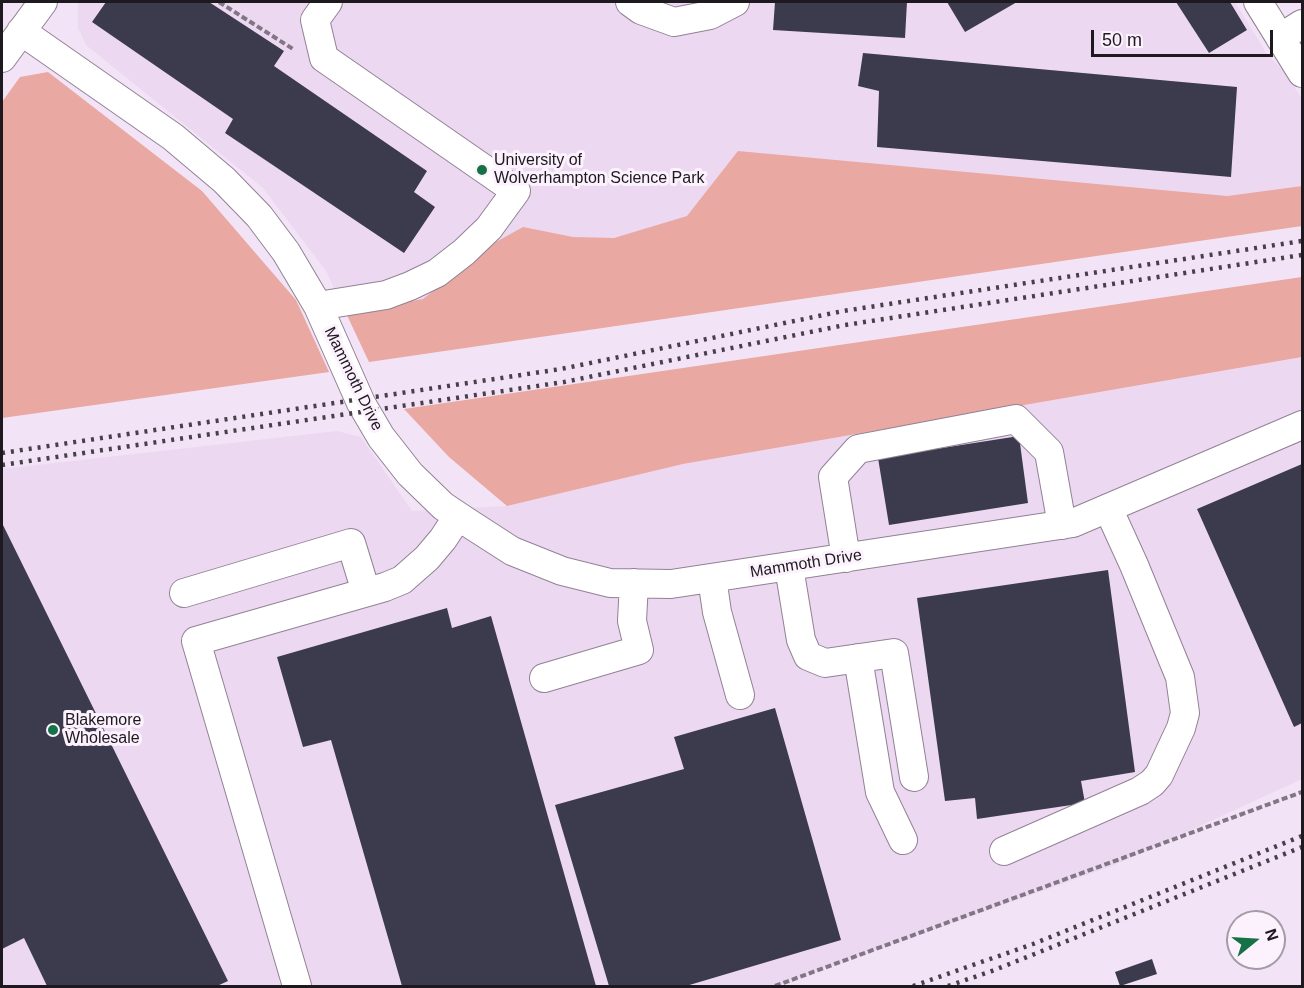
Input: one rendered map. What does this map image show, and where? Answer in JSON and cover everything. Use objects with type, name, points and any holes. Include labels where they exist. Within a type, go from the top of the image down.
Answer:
[{"type":"street","points":[[2,58],[43,2]]},
{"type":"street","points":[[318,306],[386,295],[437,273],[489,228],[516,191],[324,58],[315,20],[328,2]]},
{"type":"street","points":[[630,2],[641,10],[674,22],[710,15],[723,4]]},
{"type":"street","points":[[1258,2],[1291,31],[1302,73]]},
{"type":"street","name":"Mammoth Drive","points":[[21,31],[173,137],[224,180],[259,216],[279,243],[318,306],[361,403],[381,437],[410,474],[443,506],[512,551],[562,571],[610,583],[671,584],[1073,523],[1302,425]]},
{"type":"street","points":[[846,558],[833,477],[858,449],[1016,419],[1049,452],[1062,525]]},
{"type":"street","points":[[1005,852],[1140,791],[1152,783],[1159,775],[1181,728],[1185,713],[1180,677],[1108,508]]},
{"type":"street","points":[[297,987],[196,641],[402,580],[415,570],[443,539],[458,516]]},
{"type":"street","points":[[183,593],[351,543],[366,592]]},
{"type":"street","points":[[789,567],[801,639],[808,656],[825,663],[894,653],[914,777]]},
{"type":"street","points":[[712,578],[717,612],[740,695]]},
{"type":"street","points":[[544,678],[639,650],[632,621],[634,583]]},
{"type":"street","points":[[858,658],[880,792],[903,840]]},
{"type":"path","points":[[219,2],[293,49]]},
{"type":"path","points":[[775,987],[1302,792]]},
{"type":"shaded area","points":[[78,2],[1235,2],[1265,51],[1285,73],[1302,99],[1302,186],[1227,196],[602,324],[369,362],[326,271],[263,188],[86,45],[78,28]]},
{"type":"shaded area","points":[[48,72],[202,191],[296,300],[329,372],[2,418],[2,102],[20,77]]},
{"type":"shaded area","points":[[738,151],[1227,196],[1302,186],[1302,226],[369,362],[346,313],[423,299],[496,242],[523,227],[573,237],[614,238],[687,216]]},
{"type":"shaded area","points":[[1302,277],[1302,357],[683,464],[507,506],[449,457],[404,409]]},
{"type":"shaded area","points":[[1302,357],[1302,779],[1115,865],[776,986],[2,986],[2,469],[337,431],[361,437],[412,511],[507,506],[683,464]]},
{"type":"building","points":[[106,2],[209,2],[284,51],[274,66],[427,171],[414,192],[435,207],[404,253],[225,133],[233,119],[92,22]]},
{"type":"building","points":[[775,2],[907,2],[905,38],[773,30]]},
{"type":"building","points":[[947,2],[1017,2],[965,32]]},
{"type":"building","points":[[1176,2],[1230,2],[1247,30],[1209,53]]},
{"type":"building","points":[[863,53],[1237,87],[1231,177],[877,147],[879,91],[858,86]]},
{"type":"building","points":[[1019,436],[1028,503],[889,525],[878,458]]},
{"type":"building","points":[[1302,464],[1302,723],[1294,727],[1197,509]]},
{"type":"building","name":"Blakemore Wholesale","points":[[2,523],[228,981],[217,986],[47,986],[24,938],[2,949]]},
{"type":"building","points":[[1108,570],[1135,772],[1081,781],[1085,803],[977,819],[975,798],[945,801],[917,598]]},
{"type":"building","points":[[447,608],[452,628],[491,616],[596,986],[402,986],[331,740],[303,747],[277,657]]},
{"type":"building","points":[[775,708],[841,940],[686,986],[609,986],[555,805],[684,769],[674,737]]},
{"type":"building","points":[[1152,959],[1157,974],[1120,986],[1115,972]]},
{"type":"railway","points":[[2,453],[561,369],[843,311],[1302,241]]},
{"type":"railway","points":[[2,465],[564,382],[845,325],[1302,255]]},
{"type":"railway","points":[[913,986],[1033,944],[1302,836]]},
{"type":"railway","points":[[948,986],[992,971],[1302,847]]},
{"type":"place","name":"University of Wolverhampton Science Park","points":[[482,170]]},
{"type":"place","name":"Blakemore Wholesale","points":[[53,730]]}]
